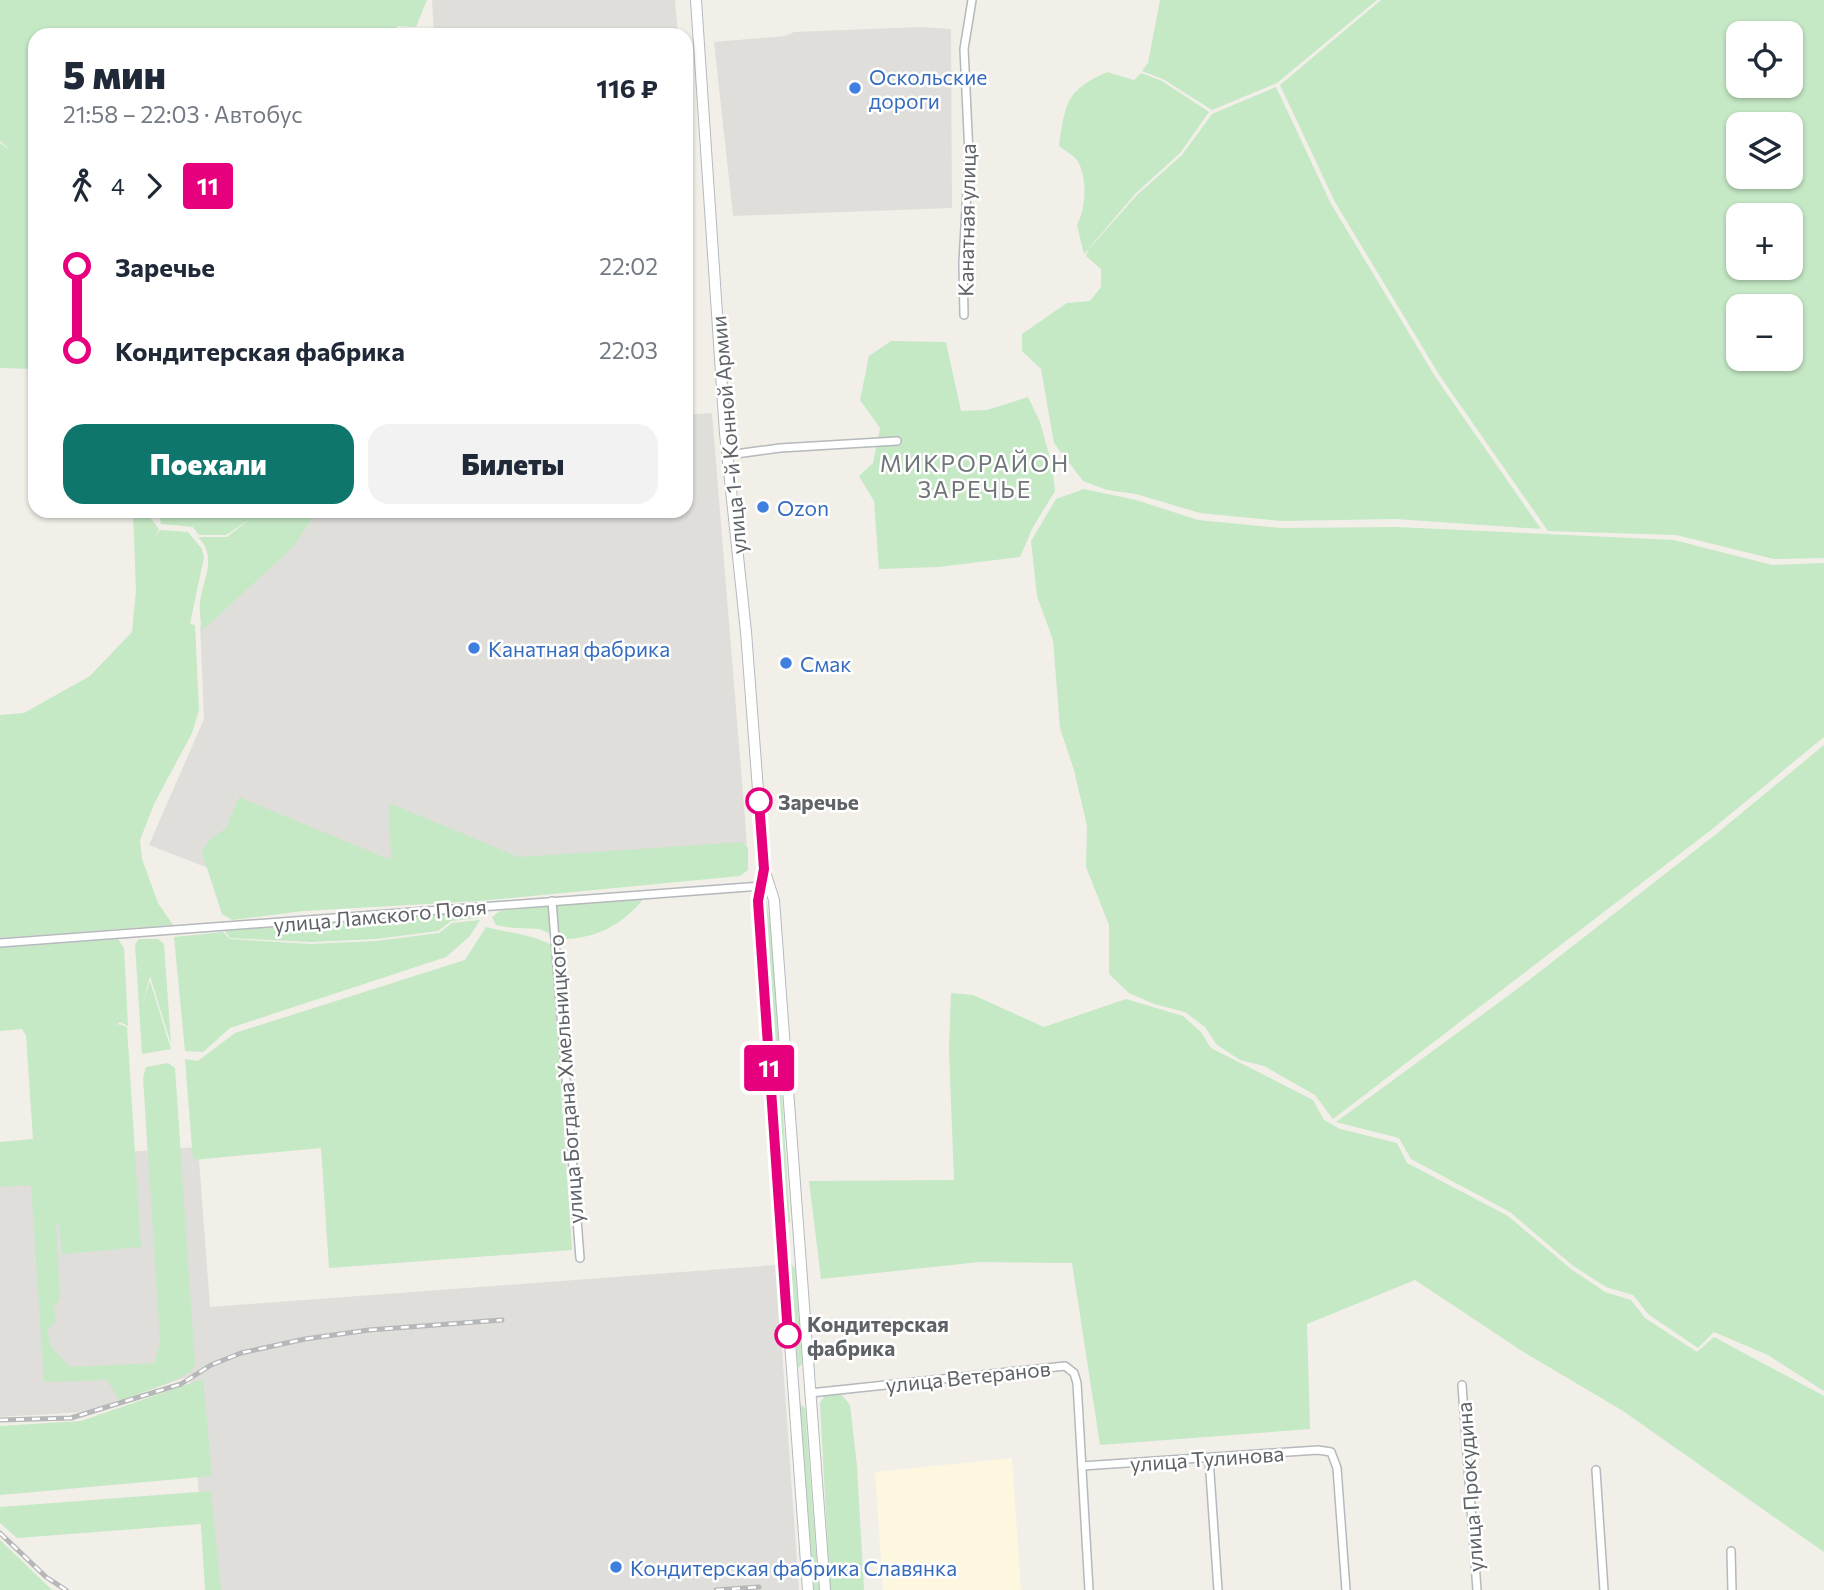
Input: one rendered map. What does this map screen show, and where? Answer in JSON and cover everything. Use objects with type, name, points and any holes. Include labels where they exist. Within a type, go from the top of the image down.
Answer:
[{"type":"main road","name":"улица 1-й Конной Армии","points":[[696,0],[728,455],[746,632],[764,869],[774,900],[825,1590]]},
{"type":"main road","name":"улица 1-й Конной Армии","points":[[764,869],[758,901],[781,1247],[808,1590]]},
{"type":"main road","points":[[781,1247],[800,1245]]},
{"type":"main road","points":[[792,1390],[810,1390]]},
{"type":"street","name":"Канатная улица","points":[[964,315],[963,263],[969,154],[964,50],[972,0]]},
{"type":"street","points":[[728,455],[780,448],[897,441]]},
{"type":"street","name":"улица Ламского Поля","points":[[0,943],[761,886]]},
{"type":"street","name":"улица Богдана Хмельницкого","points":[[552,901],[580,1258]]},
{"type":"street","name":"улица Ветеранов","points":[[810,1390],[1065,1366],[1074,1373],[1077,1383],[1089,1590]]},
{"type":"street","name":"улица Прокудина","points":[[1462,1385],[1477,1590]]},
{"type":"street","name":"улица Тулинова","points":[[1082,1466],[1318,1450],[1331,1452],[1337,1468],[1346,1590]]},
{"type":"street","points":[[1209,1458],[1218,1590]]},
{"type":"street","points":[[1596,1470],[1604,1590]]},
{"type":"street","points":[[1731,1550],[1732,1590]]},
{"type":"shaded area","points":[[432,0],[675,0],[677,28],[434,28]]},
{"type":"shaded area","points":[[921,27],[951,29],[952,208],[733,216],[714,42],[786,36],[794,32]]},
{"type":"shaded area","points":[[712,413],[747,844],[513,860],[208,868],[149,845],[204,719],[200,626],[279,551],[306,518],[693,518],[693,414]]},
{"type":"shaded area","points":[[198,1147],[210,1307],[776,1265],[799,1590],[206,1590],[190,1376],[84,1412],[0,1417],[0,1161]]},
{"type":"shaded area","points":[[1012,1458],[1021,1590],[883,1590],[875,1472]]},
{"type":"green space","points":[[0,0],[427,0],[416,27],[28,28],[28,369],[0,368],[0,143],[11,151],[0,141]]},
{"type":"green space","points":[[1160,0],[1377,0],[1277,83],[1212,110],[1163,79],[1142,71],[1148,63]]},
{"type":"green space","points":[[1381,0],[1824,0],[1824,558],[1774,559],[1676,535],[1548,531],[1440,376],[1335,202],[1280,85]]},
{"type":"green space","points":[[1107,72],[1134,80],[1141,73],[1162,81],[1209,112],[1180,153],[1135,194],[1084,254],[1077,225],[1084,202],[1083,175],[1077,160],[1059,146],[1066,109],[1075,92]]},
{"type":"green space","points":[[1276,87],[1331,204],[1436,378],[1541,529],[1396,519],[1282,521],[1200,513],[1136,494],[1107,490],[1083,481],[1054,443],[1041,369],[1022,351],[1022,334],[1067,303],[1090,301],[1101,287],[1101,269],[1086,256],[1088,250],[1137,195],[1182,155],[1212,114]]},
{"type":"green space","points":[[891,341],[946,342],[961,411],[987,410],[1028,397],[1040,422],[1052,465],[1055,491],[1033,527],[1020,557],[938,567],[879,569],[874,501],[859,476],[873,463],[880,428],[860,400],[869,356]]},
{"type":"green space","points":[[1084,489],[1136,500],[1198,520],[1281,528],[1396,527],[1674,540],[1772,565],[1824,563],[1824,737],[1711,830],[1333,1119],[1315,1095],[1264,1066],[1240,1060],[1216,1044],[1205,1027],[1185,1012],[1154,1004],[1129,993],[1109,974],[1109,925],[1086,867],[1087,826],[1074,770],[1060,728],[1053,640],[1037,596],[1031,541],[1056,499]]},
{"type":"green space","points":[[133,518],[150,518],[159,529],[155,538],[160,530],[188,532],[202,549],[204,557],[190,624],[195,625],[199,710],[192,733],[154,804],[140,840],[142,859],[158,903],[173,925],[0,938],[0,715],[24,713],[90,676],[132,632],[136,590]]},
{"type":"green space","points":[[160,518],[252,518],[226,535],[199,535],[193,527],[161,524]]},
{"type":"green space","points":[[251,518],[312,518],[294,546],[202,631],[200,602],[208,560],[204,545],[198,537],[227,537]]},
{"type":"green space","points":[[1824,745],[1824,1391],[1768,1355],[1714,1332],[1698,1348],[1648,1314],[1633,1295],[1606,1287],[1572,1265],[1510,1212],[1411,1159],[1399,1138],[1336,1122],[1520,987],[1715,835]]},
{"type":"green space","points":[[239,797],[391,860],[389,803],[519,857],[743,842],[748,848],[748,870],[740,876],[479,901],[303,911],[232,920],[222,914],[202,853],[209,840],[226,828]]},
{"type":"green space","points":[[766,897],[772,939],[790,1223],[785,1221],[763,898]]},
{"type":"green space","points":[[644,898],[628,915],[609,928],[576,938],[561,939],[539,929],[496,925],[492,917],[500,911]]},
{"type":"green space","points":[[476,911],[479,918],[451,921],[438,931],[376,939],[311,942],[230,938],[225,931]]},
{"type":"green space","points":[[480,920],[470,936],[446,957],[230,1028],[203,1052],[185,1051],[174,937],[223,932],[230,939],[311,944],[376,941],[439,933],[452,923]]},
{"type":"green space","points":[[486,927],[528,936],[551,945],[572,1250],[329,1268],[321,1148],[193,1160],[185,1059],[198,1061],[235,1033],[465,960]]},
{"type":"green space","points":[[118,939],[124,948],[128,1026],[120,1022],[114,1027],[119,1024],[127,1027],[141,1247],[62,1254],[59,1225],[56,1225],[60,1299],[54,1307],[56,1321],[47,1330],[51,1347],[70,1367],[155,1363],[160,1341],[143,1078],[146,1067],[168,1063],[175,1068],[195,1363],[192,1371],[169,1383],[162,1360],[168,1383],[120,1401],[107,1380],[44,1382],[31,1185],[0,1187],[0,1142],[33,1139],[26,1035],[22,1029],[0,1031],[0,948]]},
{"type":"green space","points":[[139,939],[158,939],[164,944],[171,1044],[150,976],[143,1004],[150,981],[171,1049],[142,1054],[135,944]]},
{"type":"green space","points":[[951,993],[973,995],[1044,1027],[1126,999],[1183,1016],[1201,1032],[1211,1048],[1313,1100],[1324,1120],[1340,1129],[1397,1143],[1407,1163],[1508,1216],[1571,1269],[1605,1292],[1631,1300],[1645,1318],[1697,1352],[1714,1337],[1824,1396],[1824,1552],[1623,1411],[1522,1351],[1415,1280],[1307,1324],[1310,1429],[1100,1445],[1072,1263],[979,1262],[821,1279],[809,1181],[954,1180],[949,1050]]},
{"type":"green space","points":[[791,1264],[795,1268],[802,1364],[798,1368]]},
{"type":"green space","points":[[203,1379],[212,1476],[0,1495],[0,1426],[81,1421]]},
{"type":"green space","points":[[840,1393],[850,1405],[857,1466],[864,1590],[830,1590],[820,1403],[825,1395]]},
{"type":"green space","points":[[800,1404],[805,1408],[819,1590],[814,1590]]},
{"type":"green space","points":[[211,1491],[221,1590],[205,1590],[201,1524],[17,1538],[0,1523],[0,1507]]},
{"type":"green space","points":[[0,1540],[52,1590],[0,1590]]},
{"type":"railway","points":[[0,1420],[71,1418],[181,1384],[211,1365],[241,1353],[305,1339],[369,1330],[502,1320]]},
{"type":"railway","points":[[0,1533],[46,1577],[66,1590]]},
{"type":"railway","points":[[716,1590],[759,1587]]},
{"type":"bus line","name":"11","points":[[759,801],[764,869],[758,901],[788,1335]]},
{"type":"place","name":"Оскольские дороги","points":[[855,88]]},
{"type":"place","name":"Ozon","points":[[763,507]]},
{"type":"place","name":"Канатная фабрика","points":[[474,648]]},
{"type":"place","name":"Смак","points":[[786,663]]},
{"type":"place","name":"Заречье","points":[[759,801]]},
{"type":"place","name":"Кондитерская фабрика","points":[[788,1335]]},
{"type":"place","name":"Кондитерская фабрика Славянка","points":[[616,1567]]},
{"type":"district","name":"МИКРОРАЙОН ЗАРЕЧЬЕ","points":[[975,476]]}]
